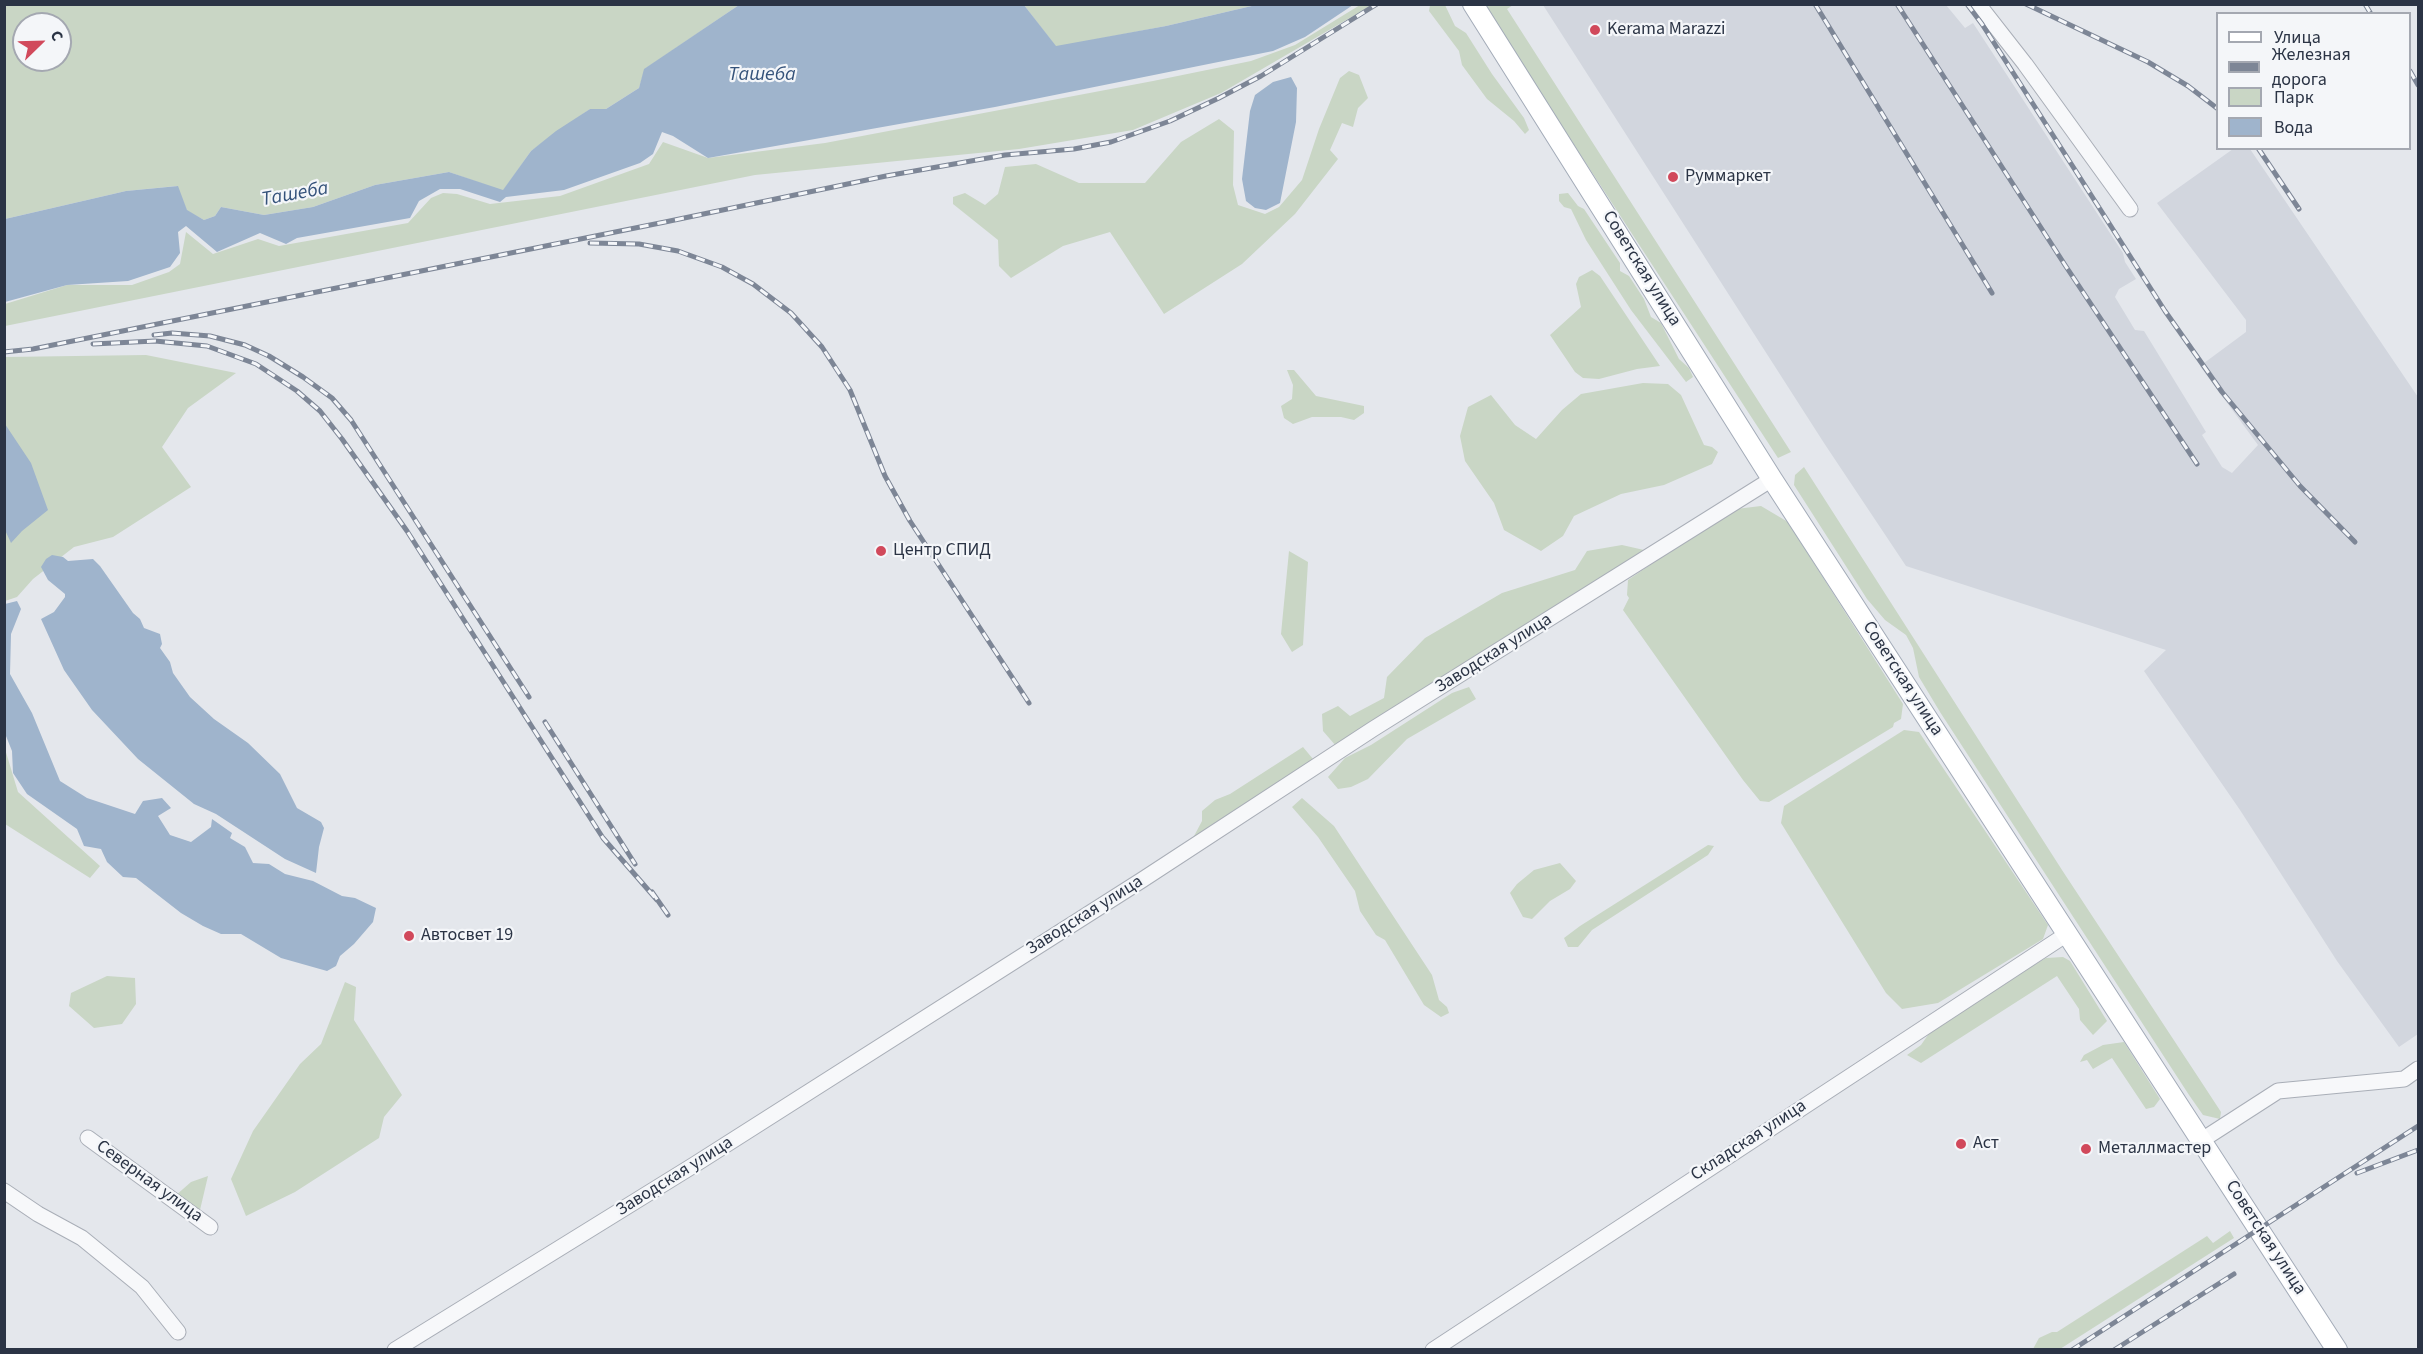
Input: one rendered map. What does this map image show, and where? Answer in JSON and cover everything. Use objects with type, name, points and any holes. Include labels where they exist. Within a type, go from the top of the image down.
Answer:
[{"type":"main road","name":"Советская улица","points":[[1473,4],[1772,479],[2337,1350]]},
{"type":"street","points":[[1978,4],[2025,64],[2130,209]]},
{"type":"street","name":"Заводская улица","points":[[395,1350],[636,1202],[1151,874],[1373,729],[1772,479]]},
{"type":"street","name":"Складская улица","points":[[1433,1350],[2067,934]]},
{"type":"street","points":[[2202,1140],[2278,1091],[2404,1079],[2418,1069]]},
{"type":"street","name":"Северная улица","points":[[88,1138],[210,1227]]},
{"type":"street","points":[[4,1191],[38,1214],[81,1238],[142,1287],[178,1332]]},
{"type":"shaded area","points":[[1543,5],[1946,5],[1965,28],[1973,23],[2123,253],[2125,262],[2136,279],[2119,289],[2115,297],[2135,330],[2144,331],[2206,432],[2202,435],[2222,467],[2232,473],[2258,445],[2200,366],[2246,332],[2246,320],[2157,203],[2232,150],[2251,150],[2418,397],[2418,1034],[2399,1047],[2337,961],[2240,810],[2144,671],[2166,650],[1906,566],[1824,443]]},
{"type":"green space","points":[[4,5],[739,5],[645,69],[639,88],[606,109],[590,109],[531,151],[503,191],[449,172],[375,185],[313,207],[264,215],[221,207],[215,216],[204,220],[187,211],[177,186],[126,191],[5,219]]},
{"type":"green space","points":[[1024,5],[1256,5],[1166,26],[1056,47]]},
{"type":"green space","points":[[1360,5],[1372,5],[1221,93],[1133,130],[1019,149],[755,175],[5,326],[5,304],[67,285],[132,285],[169,272],[180,264],[186,232],[213,254],[258,239],[279,246],[408,223],[431,198],[443,193],[457,194],[490,204],[560,196],[649,164],[663,142],[708,158],[825,143],[1251,61],[1295,45]]},
{"type":"green space","points":[[1430,5],[1445,5],[1455,26],[1466,33],[1524,118],[1529,130],[1525,134],[1514,121],[1487,99],[1462,65],[1459,51],[1429,11]]},
{"type":"green space","points":[[1483,5],[1513,5],[1507,9],[1791,452],[1778,458]]},
{"type":"green space","points":[[1349,71],[1359,75],[1368,98],[1358,108],[1353,127],[1342,123],[1330,150],[1338,159],[1295,214],[1242,264],[1164,314],[1110,232],[1063,246],[1011,278],[999,266],[998,240],[953,204],[953,197],[965,193],[985,205],[998,194],[1005,167],[1036,164],[1079,183],[1145,183],[1181,142],[1219,119],[1234,131],[1233,185],[1238,205],[1265,214],[1279,207],[1302,180],[1319,129],[1340,78]]},
{"type":"green space","points":[[1568,193],[1578,206],[1584,209],[1620,263],[1620,271],[1629,276],[1644,299],[1651,317],[1661,323],[1679,359],[1689,368],[1693,377],[1686,382],[1631,310],[1586,240],[1571,209],[1564,207],[1559,201],[1559,194]]},
{"type":"green space","points":[[1592,270],[1600,276],[1660,366],[1637,369],[1599,379],[1583,378],[1575,372],[1550,335],[1581,307],[1576,284],[1579,277]]},
{"type":"green space","points":[[146,355],[236,373],[188,408],[162,447],[191,487],[113,537],[74,547],[33,579],[17,597],[5,601],[5,357]]},
{"type":"green space","points":[[1287,370],[1294,370],[1316,396],[1364,406],[1364,413],[1354,420],[1341,417],[1312,417],[1293,424],[1284,418],[1281,406],[1292,399],[1293,385]]},
{"type":"green space","points":[[1643,383],[1668,384],[1681,395],[1704,445],[1718,452],[1712,464],[1664,485],[1621,494],[1574,516],[1563,536],[1541,551],[1504,530],[1494,503],[1465,461],[1460,436],[1468,407],[1491,395],[1515,425],[1536,439],[1562,410],[1581,394]]},
{"type":"green space","points":[[1804,467],[2062,870],[2221,1112],[2220,1119],[2203,1115],[2189,1095],[1940,712],[1919,677],[1913,648],[1906,635],[1885,620],[1867,599],[1794,485],[1795,475]]},
{"type":"green space","points":[[1761,506],[1788,522],[1903,704],[1901,719],[1894,723],[1893,727],[1769,802],[1760,801],[1743,780],[1623,610],[1629,598],[1627,595],[1628,580],[1736,509]]},
{"type":"green space","points":[[1622,545],[1644,550],[1336,746],[1323,731],[1322,714],[1338,706],[1350,716],[1384,698],[1387,677],[1425,638],[1502,593],[1575,570],[1587,551]]},
{"type":"green space","points":[[1289,551],[1308,562],[1303,645],[1292,652],[1281,634]]},
{"type":"green space","points":[[1469,687],[1476,699],[1407,739],[1368,779],[1351,787],[1338,789],[1328,777],[1345,758],[1371,745],[1452,693]]},
{"type":"green space","points":[[1904,730],[1919,732],[2048,925],[2043,939],[1938,1003],[1902,1009],[1886,993],[1781,823],[1784,806]]},
{"type":"green space","points":[[1303,747],[1313,759],[1212,830],[1193,838],[1202,821],[1202,811],[1215,800],[1230,794]]},
{"type":"green space","points":[[5,749],[18,792],[100,866],[90,878],[5,824]]},
{"type":"green space","points":[[1302,798],[1334,826],[1432,975],[1439,1000],[1447,1007],[1449,1013],[1441,1017],[1424,1005],[1385,940],[1376,935],[1360,911],[1355,891],[1318,837],[1292,807]]},
{"type":"green space","points":[[1708,845],[1714,846],[1708,855],[1592,930],[1578,947],[1568,947],[1564,938],[1580,926]]},
{"type":"green space","points":[[1560,863],[1576,881],[1570,889],[1550,901],[1532,919],[1523,917],[1510,893],[1534,870]]},
{"type":"green space","points":[[2063,957],[2070,961],[2107,1021],[2093,1035],[2080,1020],[2079,1009],[2057,976],[1921,1063],[1907,1055],[1921,1045],[1930,1032],[1994,988],[2046,958]]},
{"type":"green space","points":[[107,976],[135,978],[136,1004],[122,1024],[94,1028],[69,1006],[71,993]]},
{"type":"green space","points":[[345,982],[356,987],[354,1020],[402,1095],[384,1117],[379,1138],[295,1192],[246,1216],[231,1179],[253,1131],[300,1064],[321,1044]]},
{"type":"green space","points":[[2124,1042],[2160,1099],[2154,1107],[2146,1109],[2112,1058],[2093,1069],[2087,1060],[2080,1062],[2084,1055],[2103,1045]]},
{"type":"green space","points":[[208,1176],[200,1210],[175,1196],[191,1182]]},
{"type":"green space","points":[[2230,1231],[2234,1238],[2060,1349],[2033,1349],[2039,1338],[2057,1332],[2207,1236],[2213,1243]]},
{"type":"water","name":"Ташеба","points":[[739,5],[1024,5],[1056,46],[1166,26],[1256,5],[1353,5],[1305,37],[1273,51],[995,107],[708,158],[673,136],[662,132],[653,154],[640,163],[564,190],[506,197],[500,202],[460,189],[440,189],[419,201],[410,218],[297,238],[286,244],[260,233],[217,252],[186,226],[178,232],[180,253],[170,267],[128,281],[67,285],[5,302],[5,219],[126,191],[178,186],[187,210],[204,220],[215,216],[221,207],[264,215],[313,207],[375,185],[449,172],[503,190],[531,151],[556,131],[590,109],[606,109],[639,88],[644,69]]},
{"type":"water","points":[[1291,77],[1297,88],[1296,122],[1280,203],[1266,210],[1255,208],[1246,201],[1242,179],[1250,111],[1255,95],[1273,82]]},
{"type":"water","points":[[5,424],[31,463],[48,510],[11,543],[5,530]]},
{"type":"water","points":[[52,555],[63,557],[68,561],[93,559],[133,613],[140,619],[144,628],[160,634],[162,644],[160,648],[170,662],[173,673],[190,697],[214,719],[248,743],[280,774],[297,808],[321,822],[324,828],[316,873],[285,859],[216,814],[194,804],[138,759],[92,710],[64,670],[41,619],[54,612],[65,597],[65,594],[48,580],[41,567]]},
{"type":"water","points":[[17,601],[21,609],[11,634],[10,674],[32,713],[60,781],[87,798],[135,814],[143,801],[162,798],[171,808],[158,816],[170,835],[191,842],[211,827],[212,819],[232,833],[230,838],[245,847],[253,863],[269,864],[285,874],[313,881],[342,896],[355,898],[376,908],[373,922],[340,956],[336,966],[327,971],[281,958],[241,934],[221,934],[203,926],[181,913],[136,878],[123,877],[107,862],[101,849],[84,846],[77,829],[27,794],[13,773],[12,751],[4,731],[5,604]]},
{"type":"railway","points":[[4,352],[33,349],[886,176],[1005,155],[1074,149],[1111,142],[1170,121],[1219,98],[1261,76],[1377,4]]},
{"type":"railway","points":[[1815,4],[1992,293]]},
{"type":"railway","points":[[1897,4],[2065,265],[2197,464]]},
{"type":"railway","points":[[1967,4],[2165,311],[2222,392],[2300,486],[2355,542]]},
{"type":"railway","points":[[2026,4],[2148,62],[2188,86],[2216,107]]},
{"type":"railway","points":[[2365,4],[2370,12]]},
{"type":"railway","points":[[2411,73],[2418,85]]},
{"type":"railway","points":[[2259,150],[2299,209]]},
{"type":"railway","points":[[590,243],[639,244],[678,251],[722,267],[753,284],[791,313],[822,347],[850,390],[885,476],[910,521],[1029,703]]},
{"type":"railway","points":[[154,335],[172,333],[210,336],[245,345],[269,356],[332,398],[351,420],[529,697]]},
{"type":"railway","points":[[93,344],[155,341],[207,346],[256,364],[297,391],[320,411],[407,531],[603,838],[657,900]]},
{"type":"railway","points":[[545,722],[635,864]]},
{"type":"railway","points":[[652,892],[668,915]]},
{"type":"railway","points":[[2072,1350],[2418,1126]]},
{"type":"railway","points":[[2357,1173],[2418,1150]]},
{"type":"railway","points":[[2114,1350],[2234,1274]]},
{"type":"place","name":"Kerama Marazzi","points":[[1595,30]]},
{"type":"place","name":"Руммаркет","points":[[1673,177]]},
{"type":"place","name":"Центр СПИД","points":[[881,551]]},
{"type":"place","name":"Автосвет 19","points":[[409,936]]},
{"type":"place","name":"Аст","points":[[1961,1144]]},
{"type":"place","name":"Металлмастер","points":[[2086,1149]]}]
